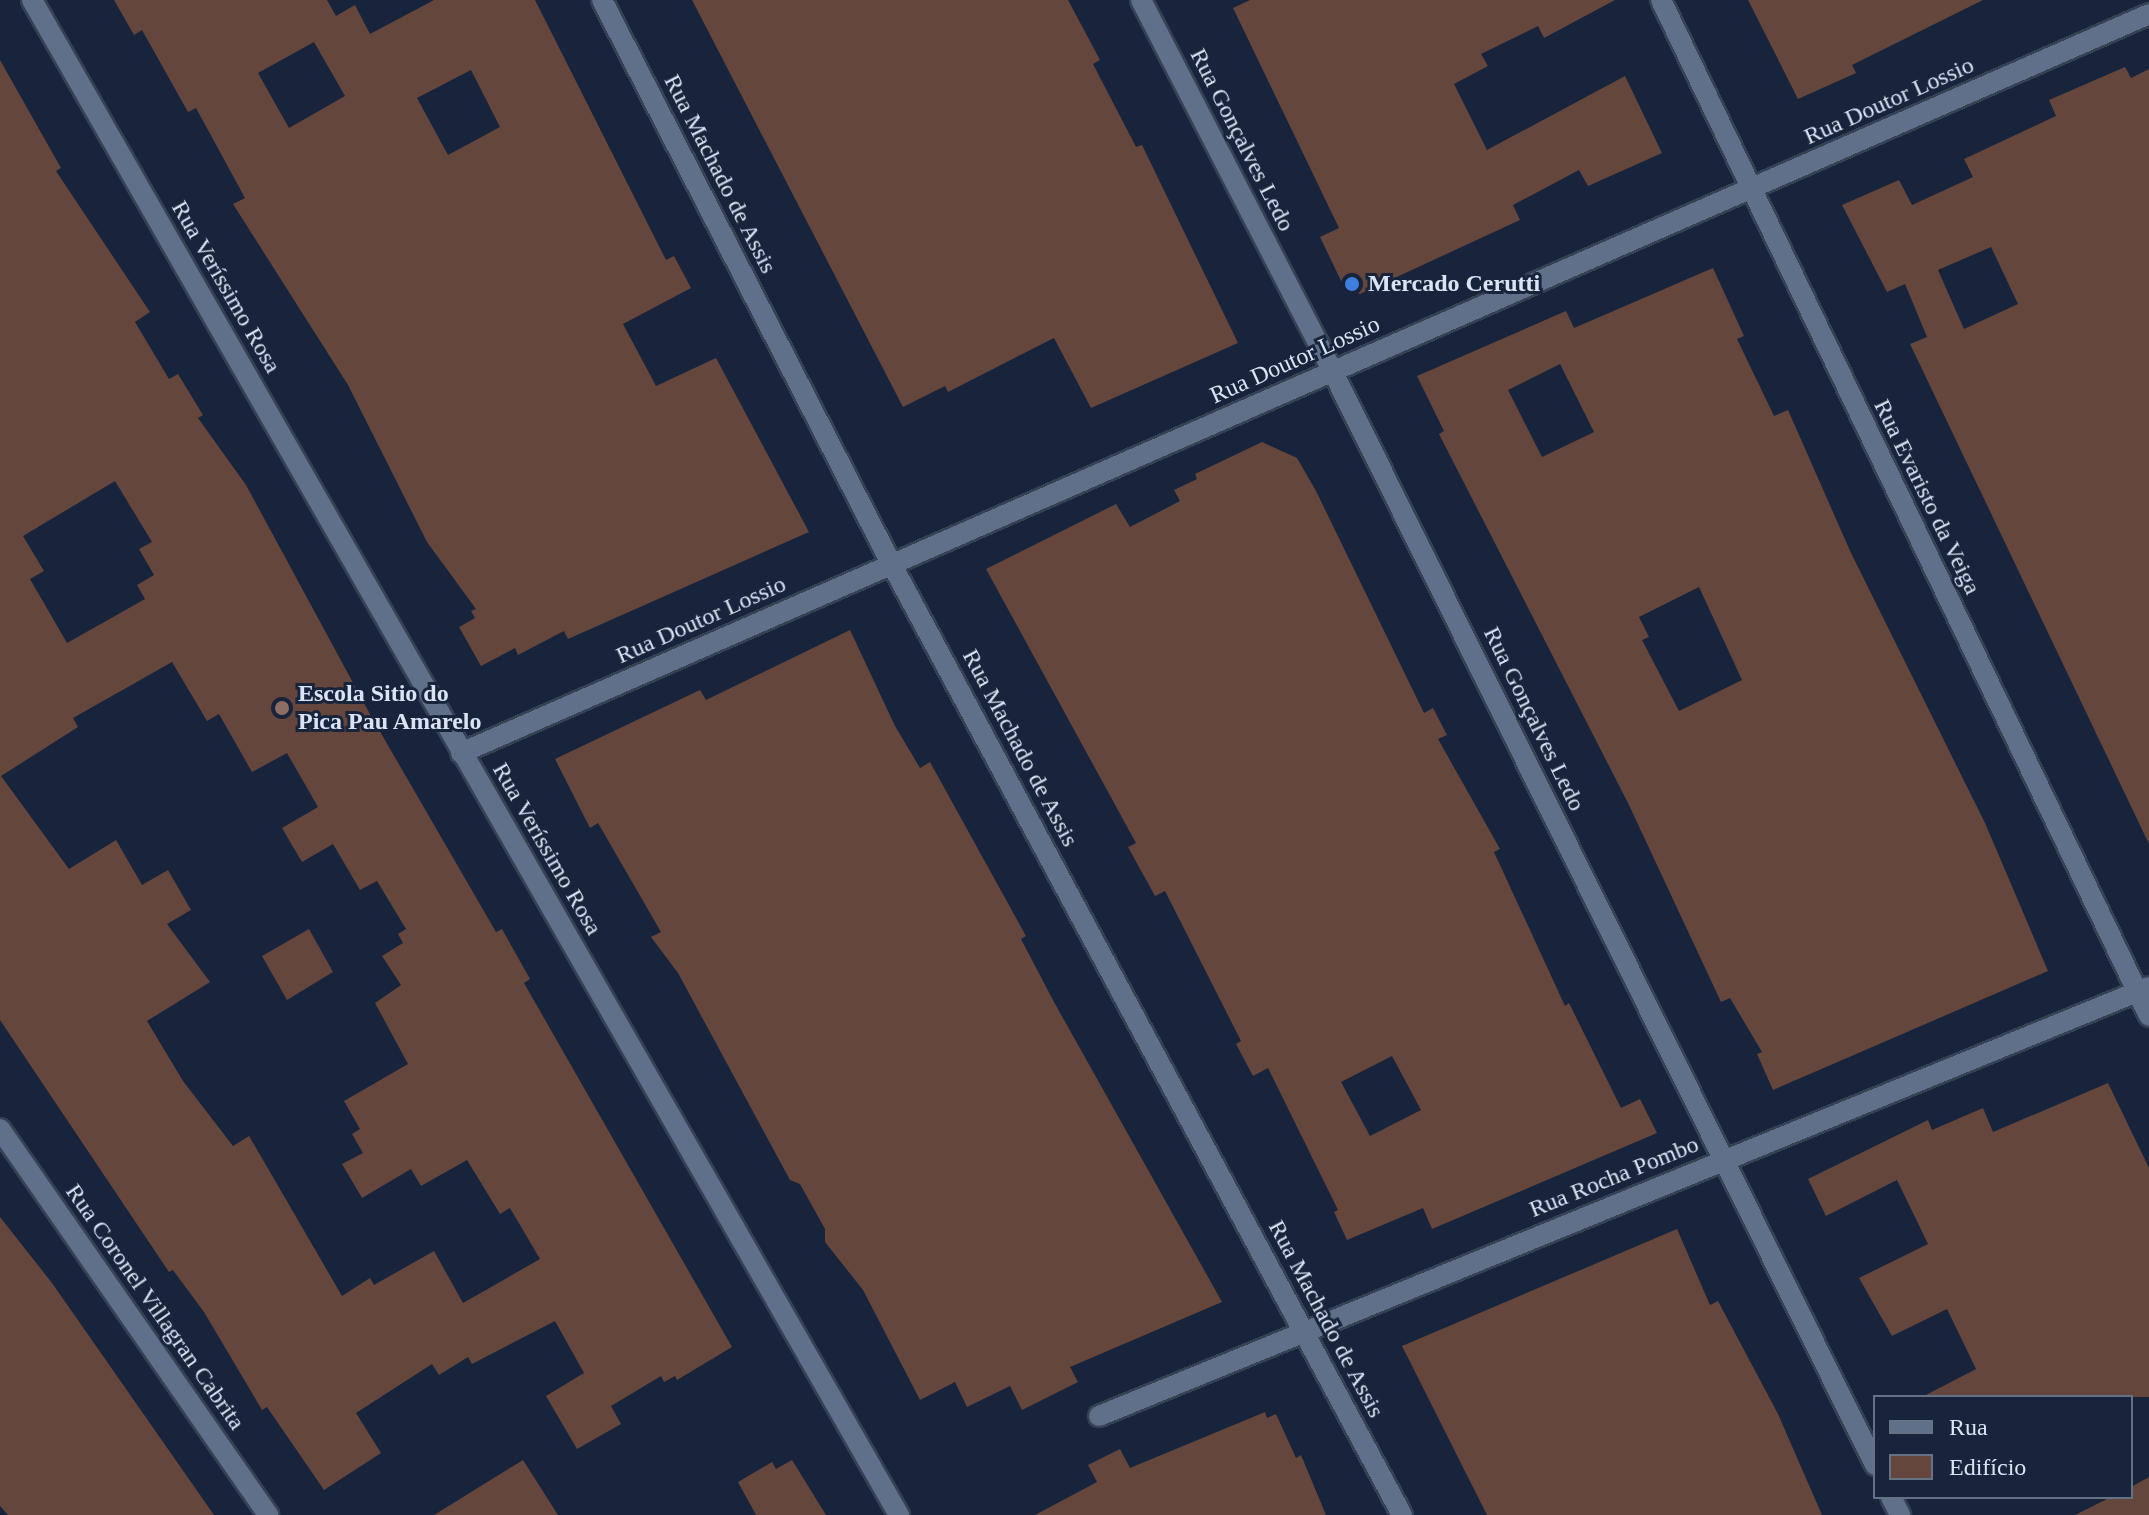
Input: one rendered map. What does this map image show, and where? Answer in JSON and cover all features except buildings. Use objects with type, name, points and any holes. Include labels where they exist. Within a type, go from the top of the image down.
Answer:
[{"type":"street","name":"Rua Veríssimo Rosa","points":[[32,0],[899,1515]]},
{"type":"street","name":"Rua Machado de Assis","points":[[602,0],[892,565],[1402,1515]]},
{"type":"street","name":"Rua Gonçalves Ledo","points":[[1141,0],[1333,372],[1873,1461]]},
{"type":"street","name":"Rua Evaristo da Veiga","points":[[1661,0],[1750,190],[2143,989],[2149,1016]]},
{"type":"street","name":"Rua Doutor Lossio","points":[[461,753],[2149,14]]},
{"type":"street","name":"Rua Rocha Pombo","points":[[1099,1416],[2143,989]]},
{"type":"street","name":"Rua Coronel Villagran Cabrita","points":[[0,1129],[268,1515]]},
{"type":"place","name":"Mercado Cerutti","points":[[1352,284]]},
{"type":"place","name":"Escola Sitio do Pica Pau Amarelo","points":[[282,708]]}]
